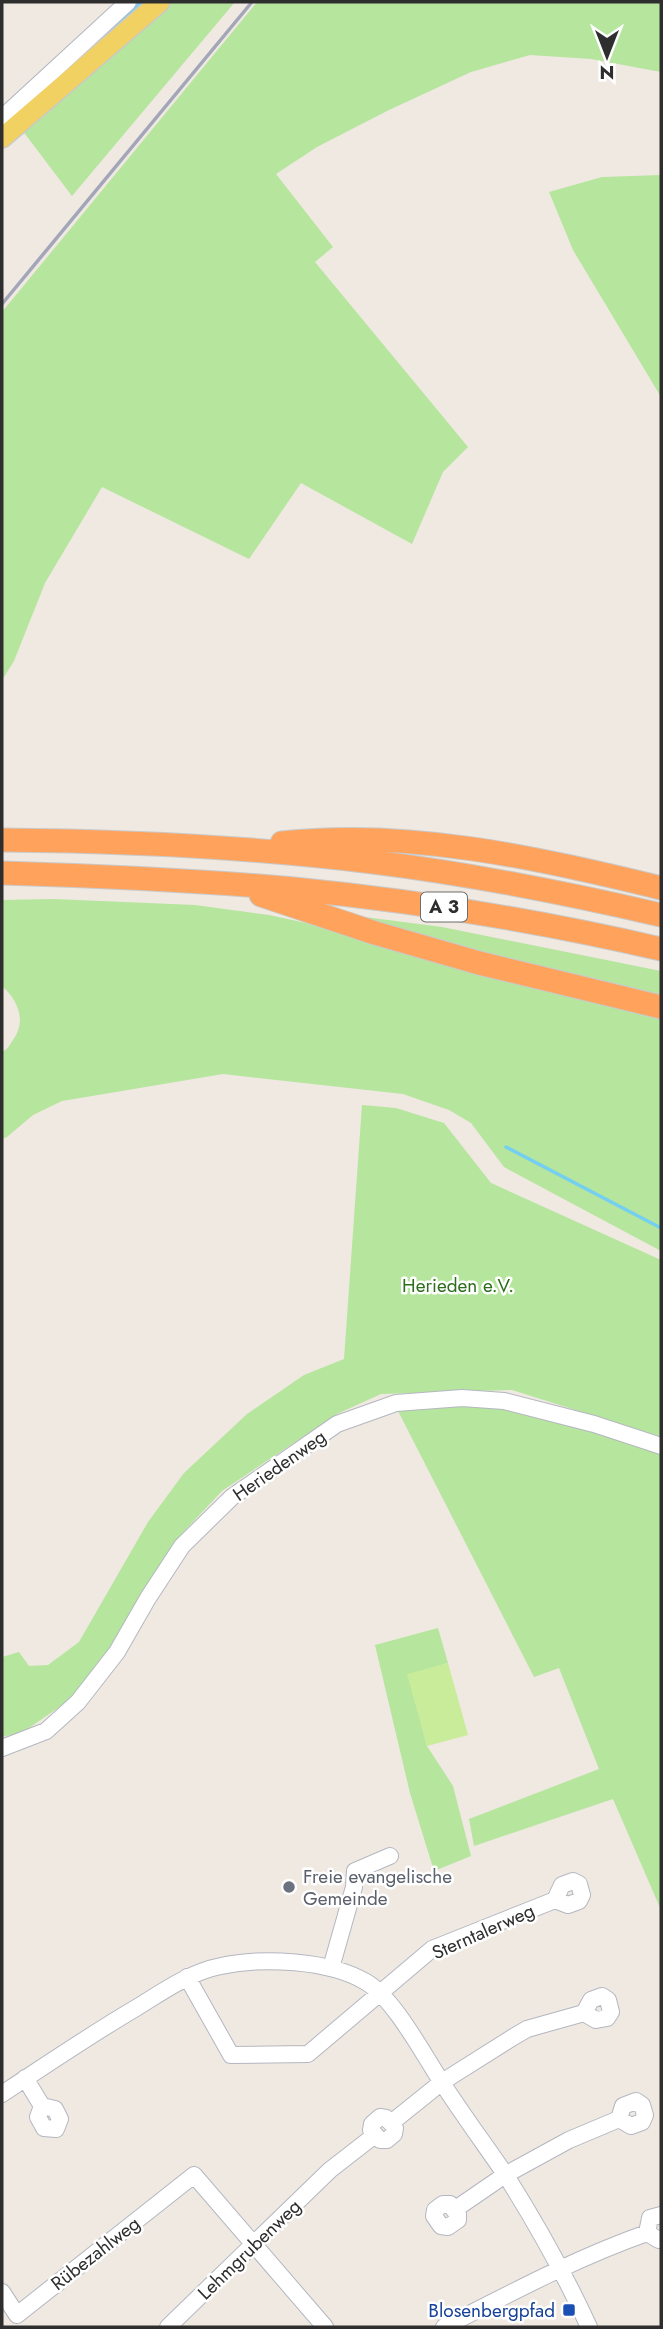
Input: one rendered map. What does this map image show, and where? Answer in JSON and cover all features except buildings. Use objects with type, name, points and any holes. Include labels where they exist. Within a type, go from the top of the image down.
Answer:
[{"type":"highway","name":"A 3","points":[[230,848],[321,838],[433,843],[655,884]]},
{"type":"highway","name":"A 3","points":[[2,840],[97,841],[230,848],[374,862],[566,894],[661,915]]},
{"type":"highway","name":"A 3","points":[[2,873],[122,877],[308,890],[431,905],[661,949]]},
{"type":"highway","points":[[225,883],[375,933],[478,963],[661,1007]]},
{"type":"main road","points":[[2,138],[159,2]]},
{"type":"street","points":[[2,118],[128,2]]},
{"type":"street","name":"Heriedenweg","points":[[2,1748],[46,1731],[78,1702],[117,1652],[182,1546],[232,1497],[337,1424],[396,1403],[462,1398],[504,1401],[594,1424],[661,1446]]},
{"type":"street","points":[[331,1968],[354,1887],[355,1871],[390,1856]]},
{"type":"street","name":"Sterntalerweg","points":[[187,1978],[231,2055],[308,2054],[432,1949],[555,1900]]},
{"type":"street","points":[[2,2094],[96,2032],[187,1978],[219,1966],[250,1962],[290,1963],[347,1972],[381,1993],[442,2082],[505,2175],[560,2268],[589,2327]]},
{"type":"street","points":[[442,2082],[527,2029],[584,2013]]},
{"type":"street","points":[[25,2078],[42,2106]]},
{"type":"street","name":"Lehmgrubenweg","points":[[168,2327],[330,2170],[375,2135],[371,2130],[372,2124],[380,2118],[386,2118],[391,2123],[442,2082]]},
{"type":"street","points":[[454,2210],[505,2175],[569,2140],[619,2119]]},
{"type":"street","name":"Rübezahlweg","points":[[2,2292],[22,2321],[194,2175],[254,2244]]},
{"type":"street","points":[[444,2327],[560,2268],[616,2244],[654,2236],[650,2218],[661,2215]]},
{"type":"street","points":[[254,2244],[325,2327]]},
{"type":"green space","points":[[153,2],[235,2],[72,196],[22,130]]},
{"type":"green space","points":[[257,2],[661,2],[661,72],[591,59],[530,55],[471,72],[389,110],[317,147],[276,174],[333,247],[315,262],[468,447],[443,472],[412,544],[301,483],[249,559],[102,487],[45,583],[14,661],[2,680],[2,312]]},
{"type":"green space","points":[[661,175],[661,397],[573,250],[549,192],[602,177]]},
{"type":"green space","points":[[54,899],[195,905],[269,915],[306,923],[437,963],[661,1017],[661,1251],[504,1167],[471,1123],[449,1110],[403,1094],[223,1074],[62,1101],[33,1115],[2,1139],[2,1052],[17,1033],[20,1018],[16,1004],[2,986],[2,900]]},
{"type":"green space","points":[[349,915],[442,927],[661,971],[661,997],[482,954]]},
{"type":"green space","name":"Herieden e.V.","points":[[362,1105],[396,1108],[444,1123],[491,1183],[661,1260],[661,1437],[512,1390],[381,1394],[337,1414],[222,1491],[175,1541],[111,1649],[71,1699],[23,1732],[2,1737],[2,1657],[19,1652],[29,1666],[48,1665],[79,1642],[148,1522],[184,1473],[247,1414],[304,1375],[344,1359]]},
{"type":"green space","points":[[461,1403],[504,1406],[661,1452],[661,1910],[613,1799],[474,1846],[469,1819],[599,1769],[559,1668],[534,1677],[397,1409]]},
{"type":"green space","points":[[438,1628],[448,1663],[408,1675],[427,1746],[453,1786],[471,1856],[434,1871],[410,1793],[375,1645]]},
{"type":"green space","points":[[448,1663],[468,1735],[427,1746],[407,1674]]},
{"type":"waterway","points":[[65,71],[141,2]]},
{"type":"waterway","points":[[506,1147],[661,1228]]},
{"type":"railway","points":[[2,304],[252,2]]},
{"type":"place","name":"Freie evangelische Gemeinde","points":[[289,1887]]},
{"type":"place","name":"Blosenbergpfad","points":[[569,2310]]}]
